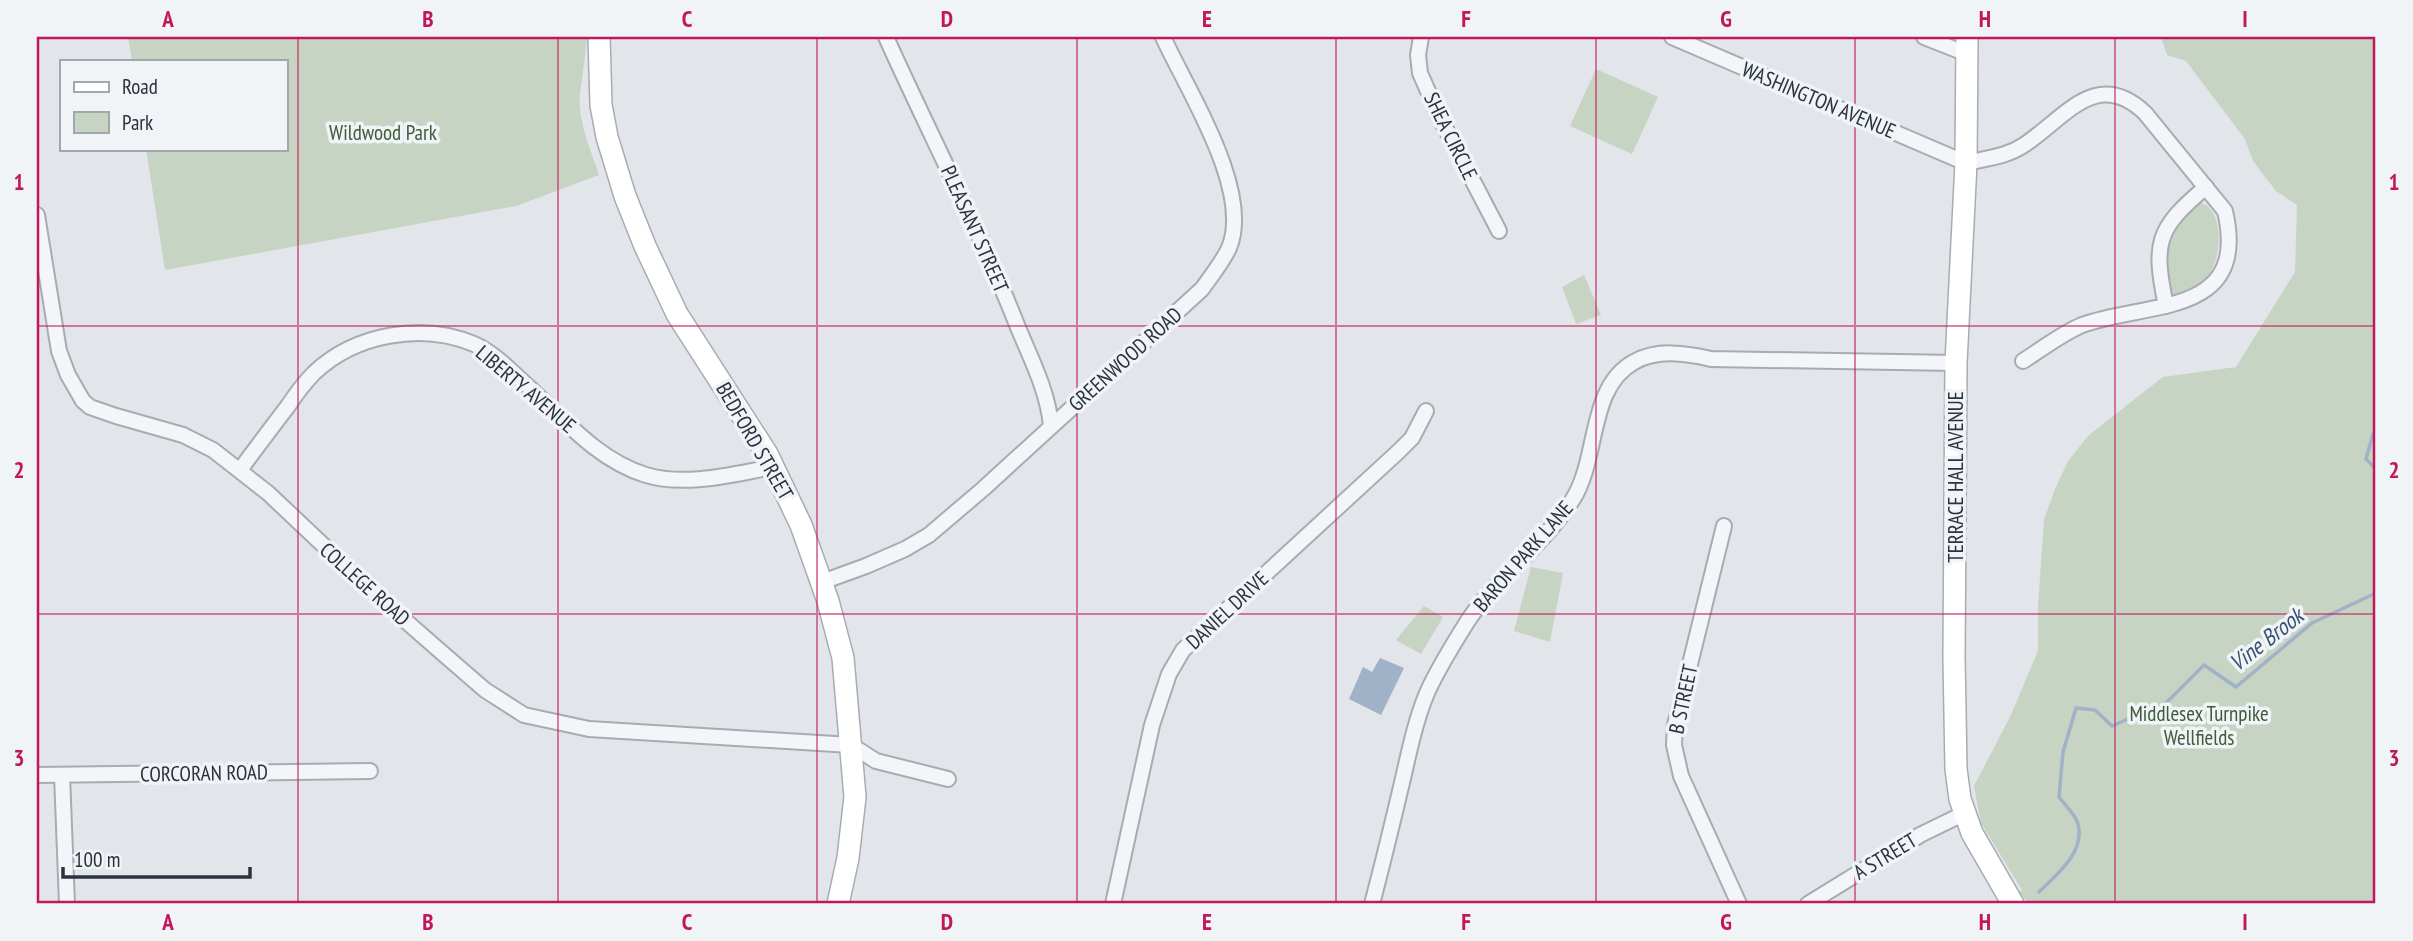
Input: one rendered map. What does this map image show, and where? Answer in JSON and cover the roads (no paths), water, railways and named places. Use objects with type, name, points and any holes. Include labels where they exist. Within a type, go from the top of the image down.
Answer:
[{"type":"main road","name":"BEDFORD STREET","points":[[599,37],[600,95],[607,137],[625,196],[677,314],[754,432],[800,524],[822,582],[843,658],[855,797],[848,858],[838,904]]},
{"type":"main road","name":"TERRACE HALL AVENUE","points":[[1967,45],[1966,163],[1956,363],[1954,738],[1960,799],[1972,833],[2012,904]]},
{"type":"street","name":"PLEASANT STREET","points":[[886,37],[973,219],[1025,344],[1046,401],[1051,426]]},
{"type":"street","name":"GREENWOOD ROAD","points":[[822,582],[886,558],[929,535],[1202,289],[1230,246],[1234,204],[1230,186],[1215,145],[1163,37]]},
{"type":"street","name":"SHEA CIRCLE","points":[[1421,37],[1418,55],[1420,73],[1438,114],[1499,231]]},
{"type":"street","name":"WASHINGTON AVENUE","points":[[1672,37],[1701,43],[1966,163]]},
{"type":"street","points":[[1924,37],[1967,45]]},
{"type":"street","points":[[1966,163],[2005,156],[2091,96],[2103,93],[2118,95],[2133,102],[2145,113],[2225,211],[2229,247],[2214,283],[2203,293],[2166,306],[2082,326],[2023,361]]},
{"type":"street","points":[[2166,306],[2158,266],[2160,245],[2175,215],[2206,187]]},
{"type":"street","name":"COLLEGE ROAD","points":[[37,215],[59,351],[68,375],[83,401],[90,407],[199,441],[240,470],[485,690],[524,715],[572,726],[614,731],[851,745]]},
{"type":"street","name":"LIBERTY AVENUE","points":[[240,470],[299,389],[326,362],[360,344],[405,334],[448,337],[477,345],[593,446],[623,467],[663,479],[683,480],[773,467]]},
{"type":"street","name":"BARON PARK LANE","points":[[1372,904],[1409,751],[1428,691],[1452,646],[1488,593],[1544,538],[1578,491],[1603,399],[1617,374],[1641,358],[1663,353],[1696,355],[1711,359],[1956,363]]},
{"type":"street","name":"DANIEL DRIVE","points":[[1113,904],[1152,725],[1169,674],[1183,650],[1399,451],[1412,438],[1426,411]]},
{"type":"street","name":"B STREET","points":[[1724,526],[1675,725],[1674,745],[1681,776],[1739,904]]},
{"type":"street","points":[[851,745],[876,761],[948,779]]},
{"type":"street","name":"CORCORAN ROAD","points":[[37,775],[370,771]]},
{"type":"street","points":[[62,775],[67,904]]},
{"type":"street","name":"A STREET","points":[[1808,904],[1912,840],[1965,813]]},
{"type":"water","points":[[1380,658],[1404,668],[1381,715],[1349,699],[1363,667],[1372,672]]},
{"type":"waterway","name":"Vine Brook","points":[[2376,435],[2373,434],[2366,459],[2376,469]]},
{"type":"waterway","name":"Vine Brook","points":[[2039,892],[2068,862],[2079,835],[2077,821],[2059,797],[2063,752],[2076,708],[2095,710],[2112,726],[2167,702],[2204,665],[2236,687],[2312,623],[2376,593]]},
{"type":"park label","name":"Wildwood Park","points":[[383,132]]},
{"type":"park label","name":"Middlesex Turnpike Wellfields","points":[[2199,725]]}]
